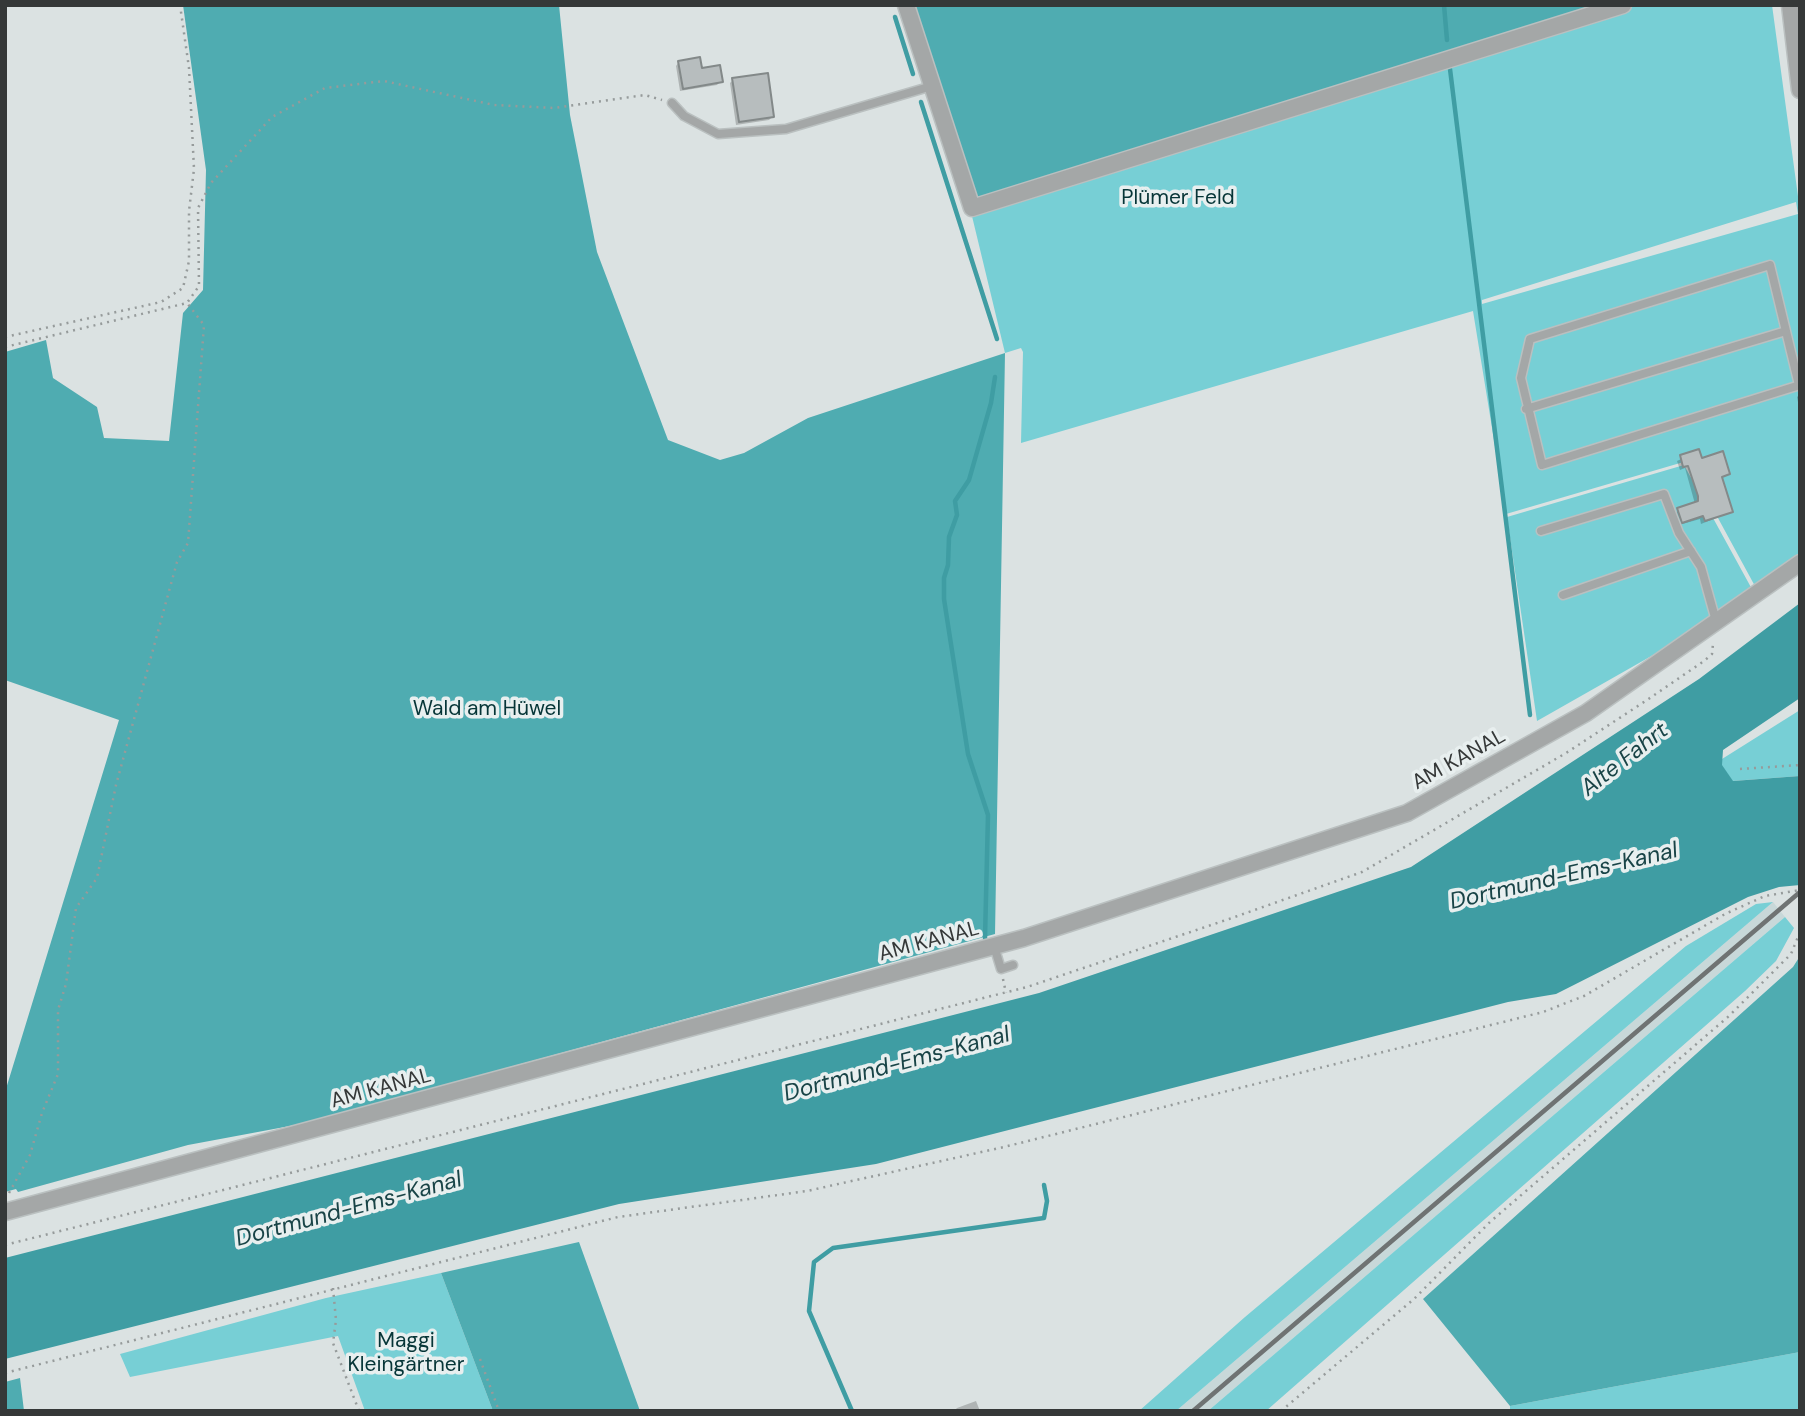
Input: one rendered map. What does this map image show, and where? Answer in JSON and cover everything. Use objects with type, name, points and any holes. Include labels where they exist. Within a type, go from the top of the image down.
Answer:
[{"type":"street","points":[[906,5],[972,208],[1623,5]]},
{"type":"street","points":[[1790,5],[1800,90]]},
{"type":"street","name":"AM KANAL","points":[[5,1212],[994,946],[1407,813],[1586,713],[1800,563]]},
{"type":"lane","points":[[672,103],[684,116],[718,134],[786,130],[932,86]]},
{"type":"lane","points":[[1770,265],[1786,331],[1799,385],[1542,465],[1526,409],[1521,378],[1530,339],[1770,265]]},
{"type":"lane","points":[[1526,409],[1786,331]]},
{"type":"lane","points":[[1541,531],[1664,494],[1679,533],[1701,567],[1716,621]]},
{"type":"lane","points":[[1563,595],[1691,551]]},
{"type":"lane","points":[[994,946],[1000,969],[1013,965]]},
{"type":"path","points":[[5,337],[161,302],[178,292],[187,278],[189,211],[194,169],[189,68],[180,5]]},
{"type":"path","points":[[5,347],[187,303],[199,286],[198,208],[211,183],[226,163],[272,117],[325,88],[384,82],[506,106],[554,108],[645,95],[672,103]]},
{"type":"path","points":[[189,211],[198,208]]},
{"type":"path","points":[[5,1199],[30,1155],[41,1113],[58,1074],[58,1010],[66,984],[76,908],[97,878],[116,785],[177,562],[188,543],[204,325],[187,303]]},
{"type":"path","points":[[5,1245],[1027,987],[1363,872],[1566,753],[1703,661],[1712,654],[1716,621]]},
{"type":"path","points":[[1740,769],[1800,765]]},
{"type":"path","points":[[5,1373],[618,1217],[807,1191],[1004,1147],[1543,1012],[1584,996],[1725,914],[1765,896],[1800,890]]},
{"type":"path","points":[[1281,1411],[1414,1299],[1490,1222],[1729,1016],[1791,954],[1800,932]]},
{"type":"path","points":[[333,1288],[336,1320],[333,1343],[359,1411]]},
{"type":"path","points":[[480,1359],[499,1411]]},
{"type":"shaded area","points":[[1773,902],[1785,917],[1208,1411],[1176,1411]]},
{"type":"green space","name":"Wald am Hüwel","points":[[183,5],[559,5],[570,115],[597,252],[668,440],[720,460],[744,453],[808,418],[1005,353],[995,934],[306,1123],[188,1145],[18,1192],[16,1189],[5,1192],[5,1092],[119,720],[5,680],[5,352],[46,340],[53,378],[97,407],[104,438],[169,441],[183,313],[203,290],[206,170]]},
{"type":"green space","points":[[910,5],[1617,5],[974,205]]},
{"type":"green space","name":"Plümer Feld","points":[[913,5],[1772,5],[1800,211],[1800,560],[1756,588],[1687,461],[1506,514],[1473,311],[1021,443],[1023,352],[1021,348],[1005,353],[971,212]],"holes":[[[1796,202],[1798,214],[1482,304],[1482,300]]]},
{"type":"green space","points":[[1684,465],[1753,591],[1706,625],[1537,721],[1507,517]]},
{"type":"green space","points":[[1800,710],[1800,776],[1732,781],[1722,766],[1722,759]]},
{"type":"green space","points":[[1773,902],[1176,1411],[1139,1411],[1245,1317],[1686,946],[1756,904]]},
{"type":"green space","points":[[1785,917],[1794,928],[1776,961],[1745,991],[1266,1411],[1208,1411]]},
{"type":"green space","points":[[1800,956],[1800,1352],[1510,1406],[1423,1299],[1793,967]]},
{"type":"green space","points":[[579,1242],[640,1411],[493,1411],[441,1273]]},
{"type":"green space","name":"Maggi Kleingärtner","points":[[441,1273],[493,1411],[365,1411],[338,1336],[130,1377],[120,1354],[326,1298]]},
{"type":"green space","points":[[1800,1352],[1800,1411],[1510,1411],[1510,1406]]},
{"type":"green space","points":[[20,1378],[24,1411],[5,1411],[5,1382]]},
{"type":"water","points":[[1800,603],[1800,698],[1723,750],[1722,765],[1733,781],[1800,776],[1800,885],[1779,887],[1748,897],[1556,994],[1508,1002],[876,1164],[619,1204],[5,1359],[5,1258],[1039,993],[1411,867],[1699,679]]},
{"type":"building","points":[[700,57],[702,68],[720,65],[723,82],[683,89],[678,61]]},
{"type":"building","points":[[768,73],[774,117],[739,122],[732,78]]},
{"type":"building","points":[[1699,449],[1702,458],[1723,451],[1730,474],[1722,477],[1733,512],[1705,521],[1703,516],[1682,523],[1677,508],[1698,501],[1698,496],[1688,466],[1683,467],[1680,455]]},
{"type":"waterway","points":[[1444,5],[1447,40]]},
{"type":"waterway","points":[[895,17],[913,74]]},
{"type":"waterway","points":[[1450,69],[1530,715]]},
{"type":"waterway","points":[[921,102],[997,339]]},
{"type":"waterway","points":[[985,938],[988,815],[968,754],[944,599],[944,578],[948,565],[949,537],[957,515],[955,501],[969,480],[991,403],[995,377]]},
{"type":"waterway","points":[[852,1411],[809,1311],[814,1262],[833,1248],[1044,1218],[1047,1201],[1044,1185]]},
{"type":"railway","points":[[1193,1411],[1800,892]]},
{"type":"water label","name":"Alte Fahrt","points":[[1625,760]]},
{"type":"water label","name":"Dortmund-Ems-Kanal","points":[[1564,877]]},
{"type":"water label","name":"Dortmund-Ems-Kanal","points":[[897,1065]]},
{"type":"water label","name":"Dortmund-Ems-Kanal","points":[[349,1210]]}]
